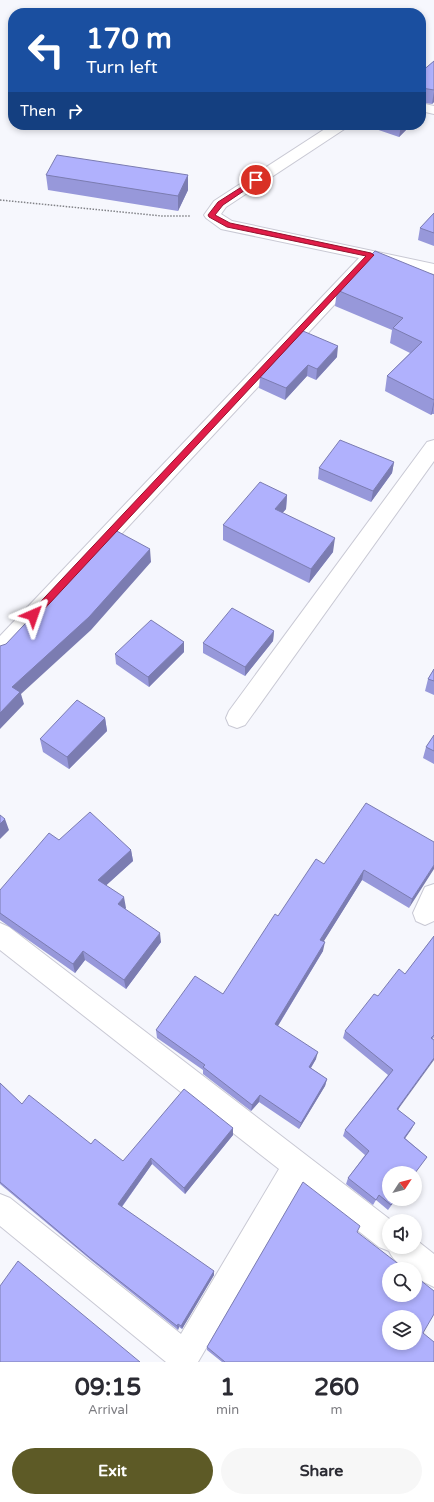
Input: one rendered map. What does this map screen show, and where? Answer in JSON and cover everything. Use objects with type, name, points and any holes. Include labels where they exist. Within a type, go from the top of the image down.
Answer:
[{"type":"street","points":[[333,130],[220,204],[212,215],[227,225],[434,269]]},
{"type":"street","points":[[0,650],[371,255]]},
{"type":"street","points":[[237,718],[434,447]]},
{"type":"street","points":[[0,935],[382,1232]]},
{"type":"street","points":[[0,1208],[182,1359],[297,1165]]},
{"type":"street","points":[[411,1254],[434,1272]]},
{"type":"path","points":[[0,200],[162,216],[212,215]]},
{"type":"building","points":[[434,61],[434,90],[426,89],[426,68]]},
{"type":"building","points":[[57,155],[188,175],[178,196],[46,175]]},
{"type":"building","points":[[434,213],[434,233],[420,228]]},
{"type":"building","points":[[375,251],[434,275],[434,400],[387,376],[422,342],[393,328],[403,318],[337,290]]},
{"type":"building","points":[[303,331],[338,346],[317,369],[308,365],[286,388],[260,377]]},
{"type":"building","points":[[340,440],[394,462],[373,491],[319,468]]},
{"type":"building","points":[[260,482],[287,495],[275,509],[335,538],[311,569],[223,525]]},
{"type":"building","points":[[113,529],[150,549],[89,617],[12,687],[20,692],[0,713],[0,646],[6,644],[56,593],[54,592]]},
{"type":"building","points":[[232,608],[274,631],[245,667],[203,643]]},
{"type":"building","points":[[151,620],[184,642],[148,677],[115,654]]},
{"type":"building","points":[[434,669],[434,681],[428,679]]},
{"type":"building","points":[[77,700],[105,718],[67,757],[40,739]]},
{"type":"building","points":[[434,735],[434,751],[426,747]]},
{"type":"building","points":[[366,803],[434,842],[434,865],[412,899],[364,870],[320,940],[325,942],[275,1024],[318,1052],[309,1067],[327,1079],[301,1123],[260,1095],[252,1105],[203,1067],[205,1065],[156,1030],[195,976],[223,994],[275,914],[278,916],[316,859],[324,864]]},
{"type":"building","points":[[90,812],[131,850],[98,880],[124,897],[118,904],[160,933],[124,980],[83,951],[73,964],[0,913],[0,890],[49,833],[59,840]]},
{"type":"building","points":[[0,815],[5,819],[0,824]]},
{"type":"building","points":[[434,936],[434,1035],[431,1038],[434,1040],[434,1058],[397,1109],[415,1123],[404,1138],[427,1157],[420,1166],[382,1166],[382,1198],[379,1195],[376,1200],[348,1178],[369,1151],[345,1130],[393,1070],[345,1031],[374,994],[378,996],[399,969],[405,974]]},
{"type":"building","points":[[0,1083],[22,1104],[29,1095],[91,1144],[95,1139],[123,1161],[184,1089],[233,1128],[184,1188],[151,1158],[118,1204],[214,1271],[181,1326],[178,1324],[177,1326],[89,1257],[0,1182]]},
{"type":"building","points":[[303,1182],[360,1226],[357,1232],[382,1251],[382,1254],[386,1254],[396,1262],[382,1262],[382,1302],[422,1302],[422,1282],[434,1291],[434,1314],[423,1333],[434,1342],[434,1362],[225,1362],[207,1347]]},
{"type":"building","points":[[18,1261],[140,1362],[0,1362],[0,1286]]},
{"type":"route","points":[[33,615],[371,255],[227,225],[212,215],[220,204],[256,180]]}]
